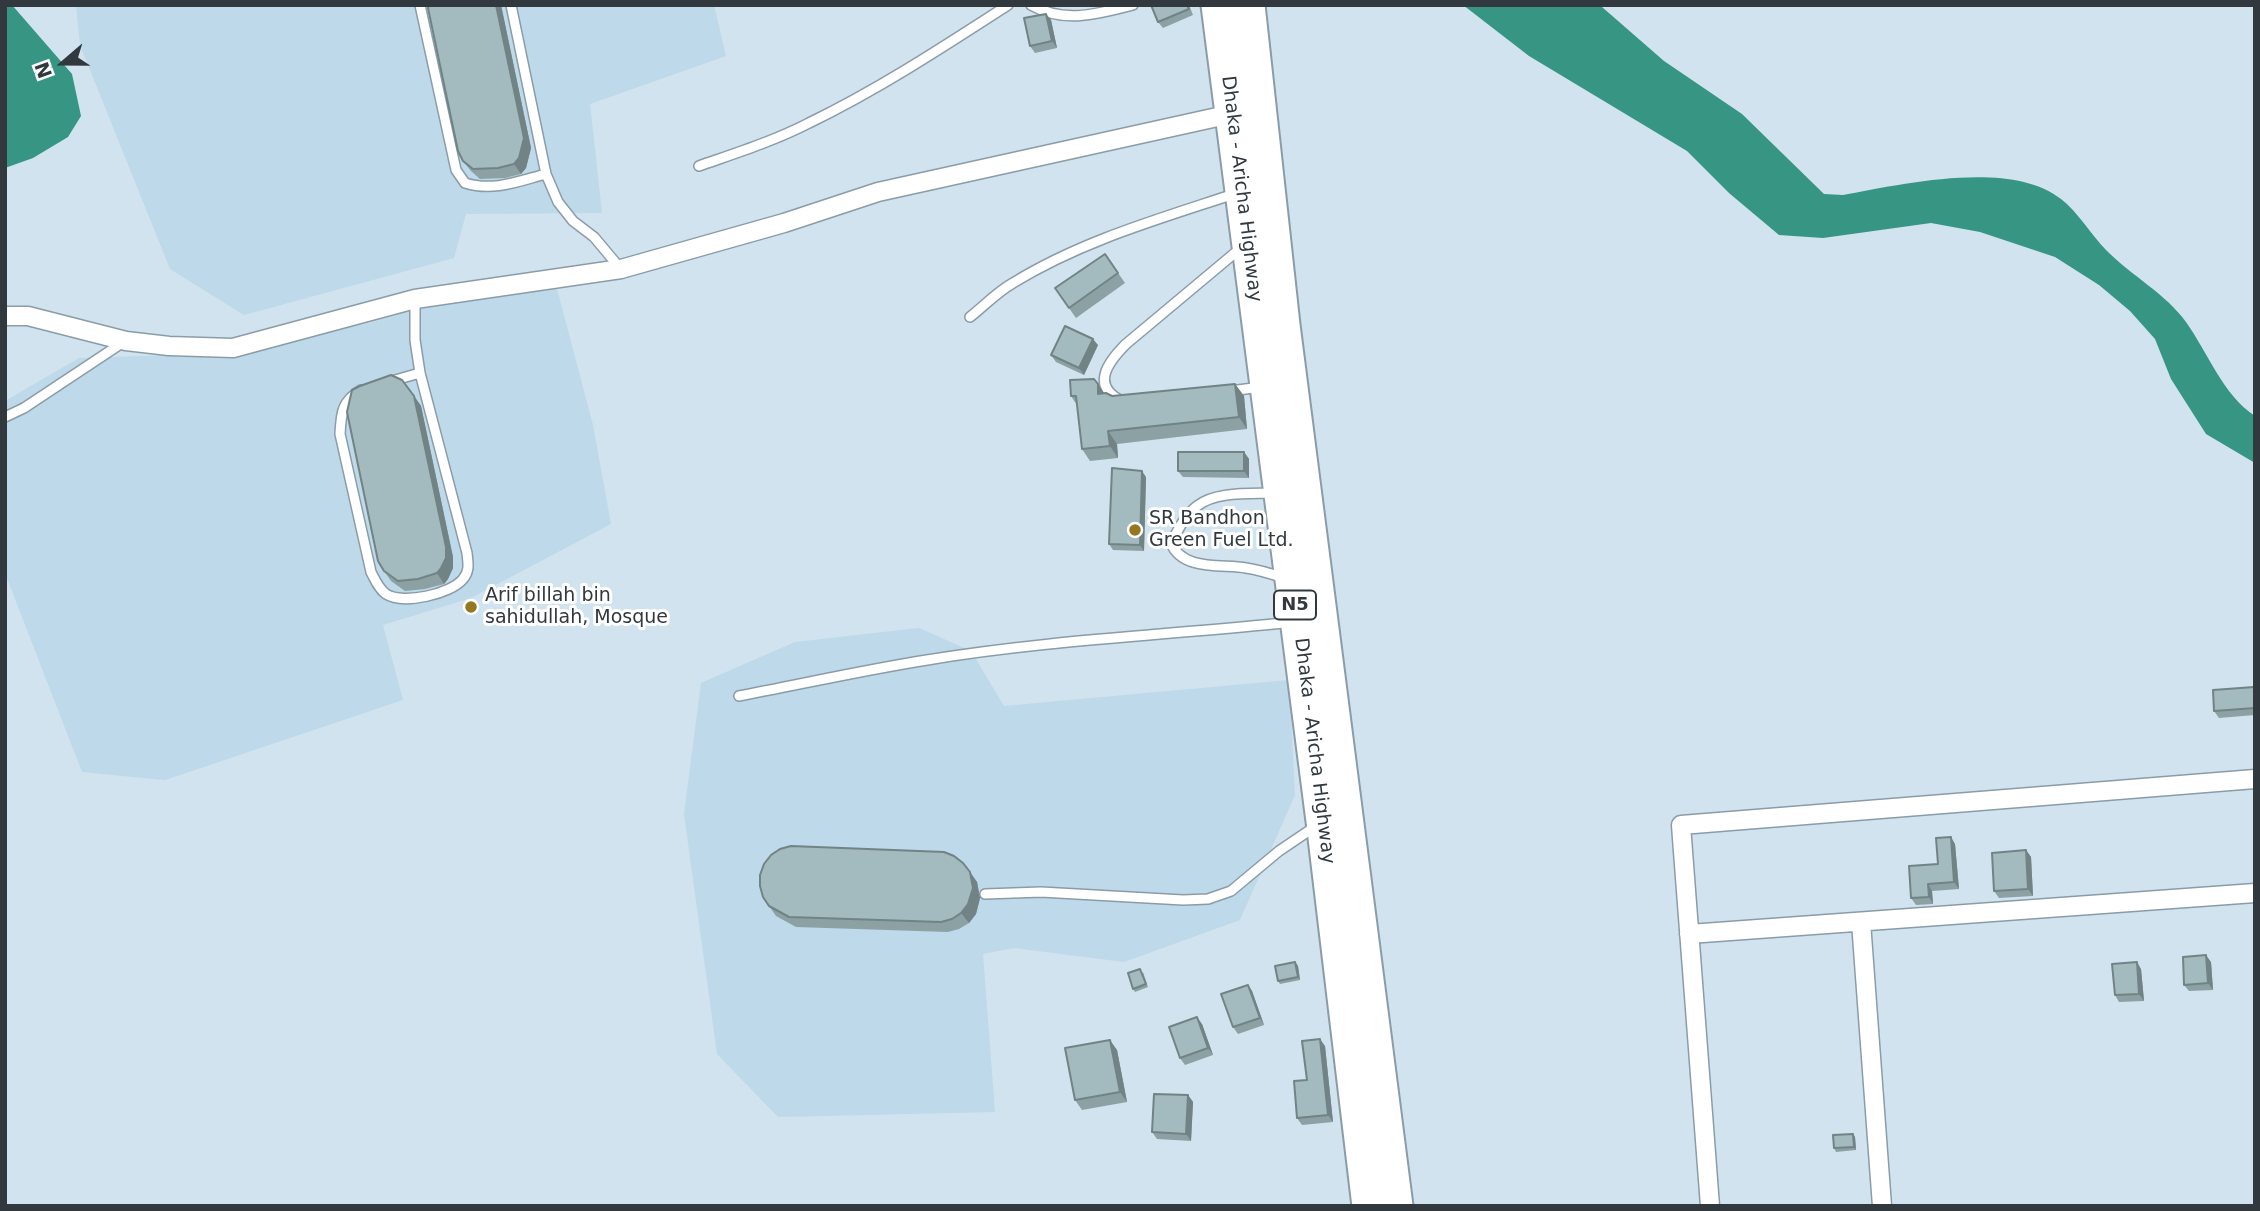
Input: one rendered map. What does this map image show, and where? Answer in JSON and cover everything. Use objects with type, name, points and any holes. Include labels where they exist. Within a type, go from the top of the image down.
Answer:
[{"type":"highway","name":"Dhaka - Aricha Highway","points":[[1218,5],[1323,821],[1369,1206]]},
{"type":"highway","name":"Dhaka - Aricha Highway","points":[[1248,5],[1283,325],[1396,1206]]},
{"type":"street","points":[[5,316],[28,316],[125,341],[169,346],[233,348],[415,299],[621,269],[784,223],[878,192],[1231,114]]},
{"type":"street","points":[[1710,1206],[1681,824],[2255,779]]},
{"type":"street","points":[[1689,934],[2255,893]]},
{"type":"street","points":[[1861,922],[1882,1206]]},
{"type":"lane","points":[[420,5],[456,170],[465,183],[480,188],[494,187],[547,174]]},
{"type":"lane","points":[[510,5],[547,174],[558,202],[573,221],[594,237],[621,269]]},
{"type":"lane","points":[[699,166],[766,142],[850,103],[897,77],[1008,5]]},
{"type":"lane","points":[[1031,5],[1047,14],[1073,17],[1133,5]]},
{"type":"lane","points":[[970,317],[1010,284],[1063,256],[1132,228],[1242,191]]},
{"type":"lane","points":[[1131,401],[1120,401],[1107,389],[1104,373],[1111,359],[1249,242]]},
{"type":"lane","points":[[415,299],[415,340],[420,373],[467,553],[468,569],[454,588],[438,594],[403,599],[388,596],[371,572],[340,434],[342,410],[350,397],[363,389],[420,373]]},
{"type":"lane","points":[[5,417],[24,408],[125,341]]},
{"type":"lane","points":[[1226,391],[1267,387]]},
{"type":"lane","points":[[1280,493],[1228,496],[1198,504],[1180,526],[1171,543],[1178,554],[1196,563],[1255,569],[1292,581]]},
{"type":"lane","points":[[739,696],[928,659],[1097,639],[1183,634],[1297,621]]},
{"type":"lane","points":[[985,894],[1041,892],[1208,899],[1231,891],[1279,850],[1323,821]]},
{"type":"shaded area","points":[[5,5],[12,5],[72,74],[81,116],[68,137],[33,158],[5,168]]},
{"type":"shaded area","points":[[76,5],[714,5],[726,56],[590,104],[602,213],[466,214],[454,258],[244,315],[170,269],[80,45]]},
{"type":"shaded area","points":[[1463,5],[1602,5],[1664,61],[1742,114],[1824,194],[1843,195],[1925,181],[1986,177],[2014,180],[2040,187],[2061,199],[2107,251],[2169,303],[2186,322],[2225,385],[2255,416],[2255,463],[2206,434],[2171,379],[2155,339],[2130,311],[2099,285],[2055,257],[1980,232],[1931,223],[1823,238],[1779,235],[1729,193],[1687,151],[1529,56]]},
{"type":"shaded area","points":[[552,270],[593,425],[611,524],[471,598],[383,625],[403,700],[165,780],[82,772],[5,573],[5,401],[79,358],[204,354],[294,339],[369,323]]},
{"type":"shaded area","points":[[919,628],[971,651],[1004,706],[1289,680],[1295,795],[1240,920],[1124,962],[1014,948],[983,954],[995,1112],[778,1117],[717,1054],[684,814],[701,683],[795,642]]},
{"type":"building","points":[[429,5],[496,5],[524,138],[519,158],[514,164],[473,169],[463,161],[458,151]]},
{"type":"building","points":[[1151,5],[1187,5],[1189,9],[1158,22]]},
{"type":"building","points":[[1046,14],[1052,41],[1030,46],[1024,18]]},
{"type":"building","points":[[1105,254],[1118,273],[1069,308],[1055,288]]},
{"type":"building","points":[[1065,326],[1093,339],[1079,368],[1051,355]]},
{"type":"building","points":[[391,375],[402,380],[414,396],[446,547],[446,558],[437,573],[398,581],[384,571],[378,561],[347,412],[352,390]]},
{"type":"building","points":[[1094,379],[1098,384],[1098,394],[1106,393],[1112,396],[1235,384],[1239,417],[1108,431],[1110,446],[1082,449],[1076,396],[1071,396],[1070,380]]},
{"type":"building","points":[[1178,452],[1244,452],[1244,471],[1178,471]]},
{"type":"building","points":[[1112,468],[1142,471],[1140,545],[1109,544]]},
{"type":"building","points":[[2254,687],[2255,708],[2214,711],[2213,690]]},
{"type":"building","points":[[1951,837],[1954,882],[1928,884],[1929,897],[1911,898],[1909,866],[1938,864],[1936,838]]},
{"type":"building","points":[[791,846],[944,852],[963,863],[970,872],[973,888],[968,904],[961,913],[941,922],[789,917],[769,906],[763,897],[760,875],[771,855]]},
{"type":"building","points":[[2026,850],[2028,889],[1994,891],[1992,853]]},
{"type":"building","points":[[2206,955],[2208,983],[2184,985],[2183,957]]},
{"type":"building","points":[[1295,962],[1298,977],[1278,981],[1275,966]]},
{"type":"building","points":[[2137,962],[2139,994],[2115,995],[2112,964]]},
{"type":"building","points":[[1140,969],[1146,984],[1133,989],[1128,973]]},
{"type":"building","points":[[1248,985],[1260,1018],[1233,1027],[1221,994]]},
{"type":"building","points":[[1197,1017],[1208,1048],[1180,1058],[1169,1027]]},
{"type":"building","points":[[1320,1039],[1328,1115],[1297,1118],[1294,1081],[1307,1080],[1302,1041]]},
{"type":"building","points":[[1110,1040],[1120,1092],[1075,1100],[1065,1048]]},
{"type":"building","points":[[1154,1094],[1188,1095],[1186,1134],[1152,1132]]},
{"type":"building","points":[[1853,1134],[1854,1147],[1834,1148],[1833,1135]]},
{"type":"place","name":"SR Bandhon Green Fuel Ltd.","points":[[1135,530]]},
{"type":"place","name":"Arif billah bin sahidullah, Mosque","points":[[471,607]]}]
